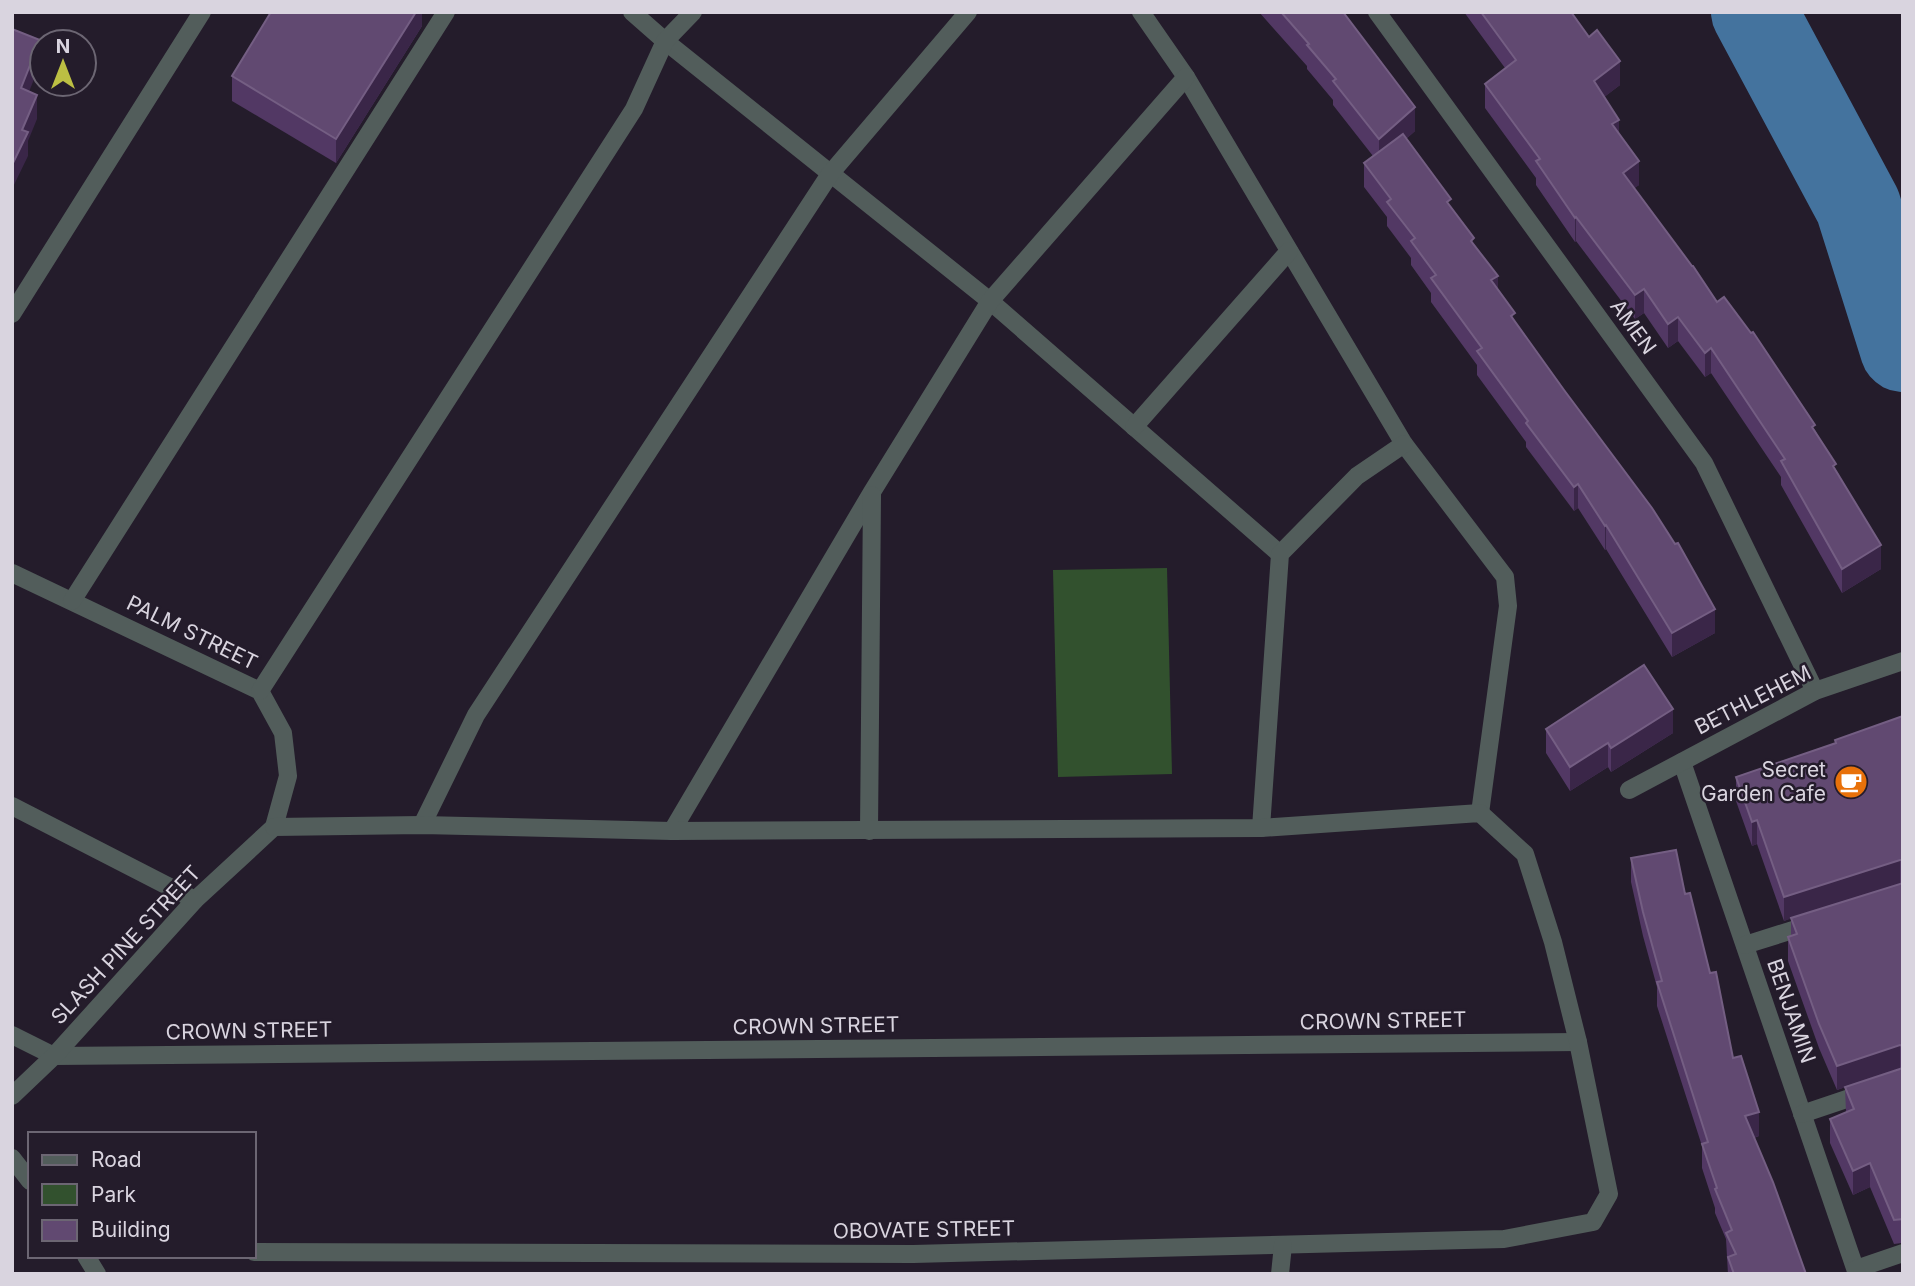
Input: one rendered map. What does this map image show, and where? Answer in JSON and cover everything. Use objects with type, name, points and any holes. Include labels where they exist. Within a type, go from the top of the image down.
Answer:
[{"type":"street","points":[[12,314],[202,12]]},
{"type":"street","points":[[72,601],[446,12]]},
{"type":"street","points":[[632,12],[990,301],[1280,554]]},
{"type":"street","points":[[260,691],[634,109],[665,41],[693,12]]},
{"type":"street","points":[[422,825],[477,715],[830,174],[968,12]]},
{"type":"street","points":[[1141,12],[1186,77],[1404,444],[1504,577],[1508,606],[1480,813]]},
{"type":"street","name":"AMEN","points":[[1377,12],[1704,463],[1815,691]]},
{"type":"street","points":[[673,831],[872,492],[990,301],[1186,77]]},
{"type":"street","points":[[1134,427],[1289,250]]},
{"type":"street","points":[[1261,828],[1280,554],[1357,476],[1404,444]]},
{"type":"street","points":[[869,831],[872,492]]},
{"type":"street","name":"PALM STREET","points":[[12,573],[260,691],[283,733],[288,776],[274,827]]},
{"type":"street","name":"BETHLEHEM","points":[[1629,790],[1815,691],[1903,661]]},
{"type":"street","name":"BENJAMIN","points":[[1682,762],[1857,1272]]},
{"type":"street","points":[[12,806],[195,900]]},
{"type":"street","points":[[274,827],[422,825],[673,831],[1261,828],[1480,813],[1525,854],[1553,942],[1578,1042]]},
{"type":"street","name":"SLASH PINE STREET","points":[[12,1096],[54,1056],[195,900],[274,827]]},
{"type":"street","points":[[1745,945],[1824,920]]},
{"type":"street","points":[[12,1035],[54,1056]]},
{"type":"street","name":"CROWN STREET","points":[[54,1056],[1578,1042]]},
{"type":"street","name":"OBOVATE STREET","points":[[256,1252],[913,1254],[1504,1239],[1593,1222],[1609,1194],[1578,1042]]},
{"type":"street","points":[[1802,1114],[1903,1080]]},
{"type":"street","points":[[12,1158],[28,1178]]},
{"type":"street","points":[[1280,1274],[1283,1245]]},
{"type":"street","points":[[1857,1272],[1903,1253]]},
{"type":"street","points":[[87,1258],[97,1274]]},
{"type":"green space","points":[[1167,568],[1172,774],[1058,777],[1053,570]]},
{"type":"building","points":[[271,12],[416,12],[336,139],[232,76]]},
{"type":"building","points":[[1281,12],[1343,12],[1415,107],[1379,139],[1333,81],[1336,79],[1307,45],[1309,44]]},
{"type":"building","points":[[1481,12],[1571,12],[1589,37],[1597,30],[1620,61],[1594,81],[1619,120],[1612,124],[1639,161],[1623,173],[1717,302],[1724,297],[1751,333],[1753,332],[1815,425],[1812,427],[1836,464],[1833,466],[1881,545],[1842,569],[1781,461],[1785,459],[1711,348],[1705,353],[1678,317],[1668,324],[1644,289],[1635,295],[1575,218],[1536,161],[1540,159],[1485,84],[1516,60]]},
{"type":"building","points":[[12,29],[28,35],[28,70],[21,88],[28,91],[28,98],[36,98],[22,130],[28,132],[12,165]]},
{"type":"building","points":[[1403,134],[1451,199],[1447,202],[1474,238],[1471,241],[1498,276],[1491,280],[1515,313],[1511,316],[1652,508],[1675,544],[1678,543],[1715,609],[1672,633],[1578,484],[1574,487],[1477,351],[1482,348],[1431,278],[1436,275],[1411,241],[1415,238],[1387,202],[1391,199],[1364,163]]},
{"type":"building","points":[[1644,665],[1673,709],[1611,748],[1608,743],[1570,767],[1546,729]]},
{"type":"building","points":[[1903,716],[1903,860],[1784,897],[1757,820],[1752,822],[1736,777],[1836,743],[1835,740]]},
{"type":"building","points":[[1676,850],[1685,894],[1690,893],[1710,973],[1716,972],[1733,1058],[1741,1056],[1759,1112],[1745,1116],[1773,1182],[1806,1274],[1734,1274],[1728,1257],[1736,1254],[1726,1233],[1732,1230],[1715,1189],[1717,1188],[1702,1144],[1708,1142],[1657,982],[1662,981],[1631,858]]},
{"type":"building","points":[[1903,883],[1903,1046],[1837,1066],[1788,937],[1797,934],[1791,918]]},
{"type":"building","points":[[1903,1068],[1903,1219],[1894,1220],[1870,1163],[1853,1171],[1830,1119],[1854,1109],[1845,1087]]},
{"type":"waterway","points":[[1754,12],[1858,206],[1903,349]]},
{"type":"place","name":"Secret Garden Cafe","points":[[1851,782]]}]
